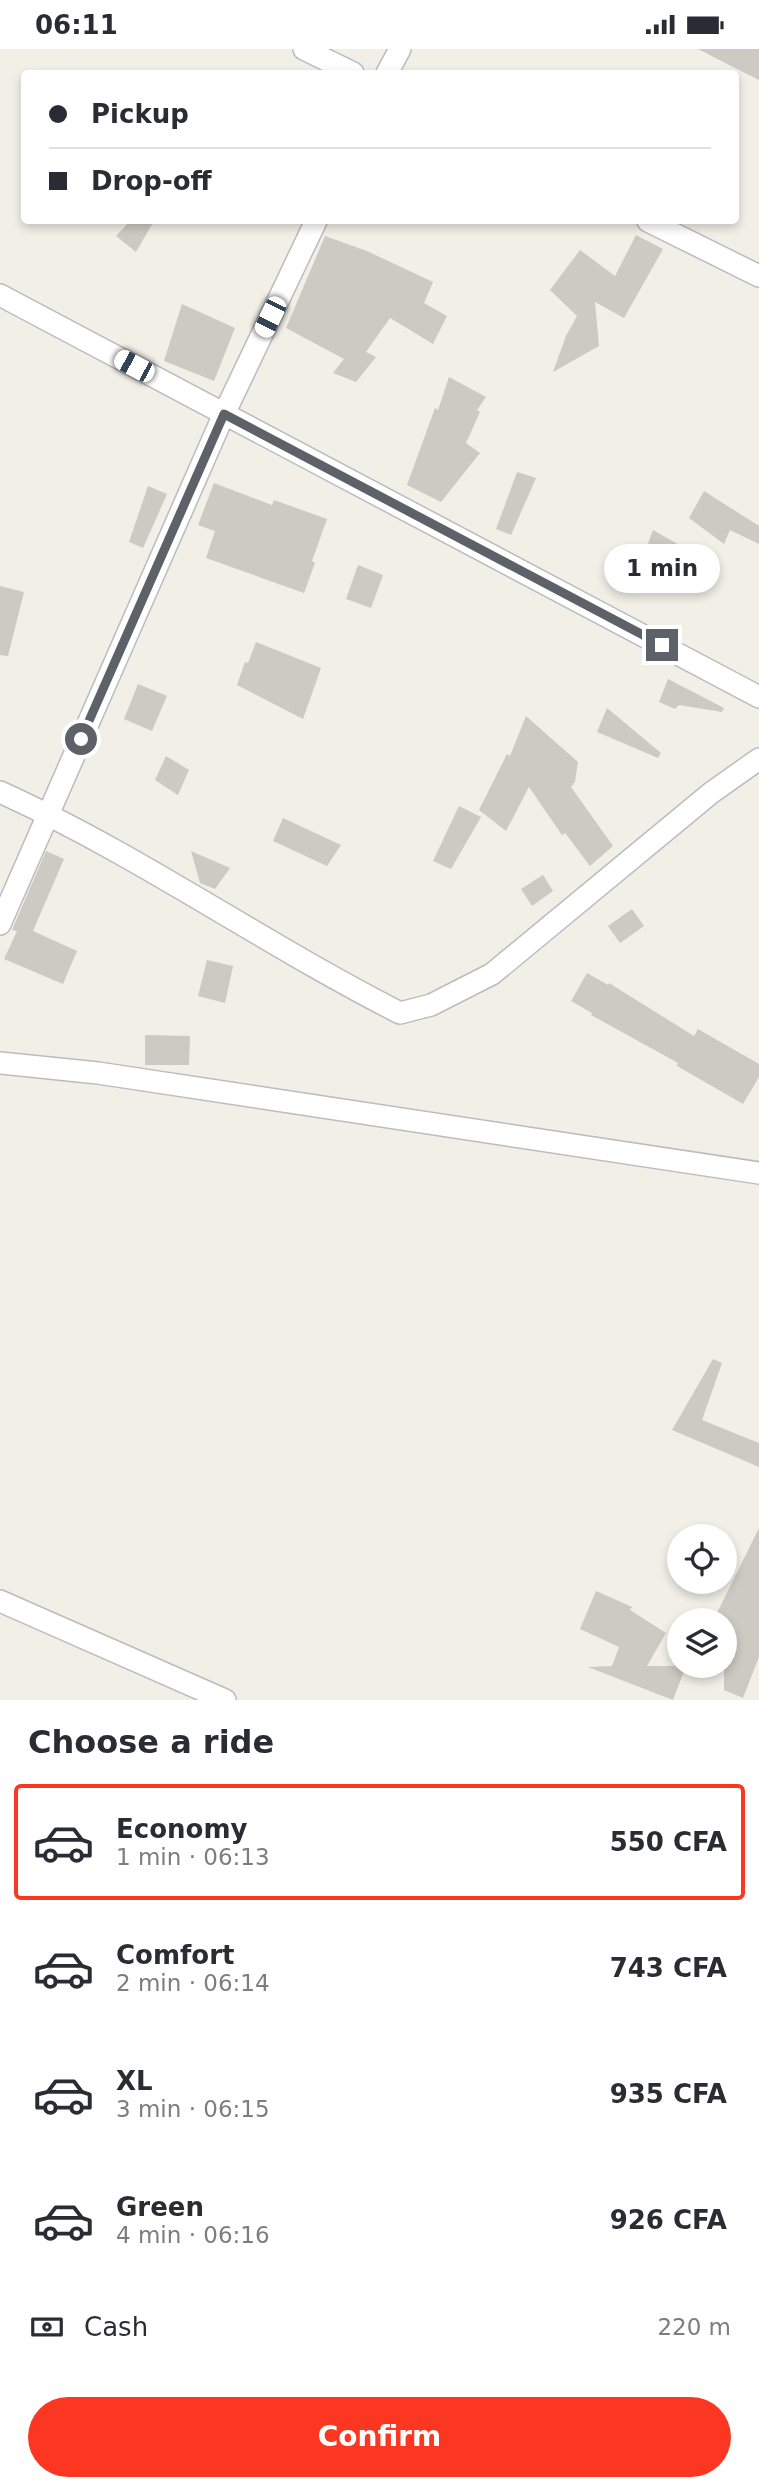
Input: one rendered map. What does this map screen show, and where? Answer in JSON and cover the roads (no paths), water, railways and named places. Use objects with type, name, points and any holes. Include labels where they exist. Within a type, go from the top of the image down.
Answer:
[{"type":"street","points":[[304,49],[347,70]]},
{"type":"street","points":[[389,70],[400,49]]},
{"type":"street","points":[[0,924],[224,414],[315,224]]},
{"type":"street","points":[[654,224],[759,276]]},
{"type":"street","points":[[0,295],[759,697]]},
{"type":"street","points":[[0,792],[48,814],[400,1013],[430,1005],[492,974],[711,793],[759,759]]},
{"type":"street","points":[[0,1063],[98,1073],[759,1173]]},
{"type":"street","points":[[0,1601],[217,1698]]}]
